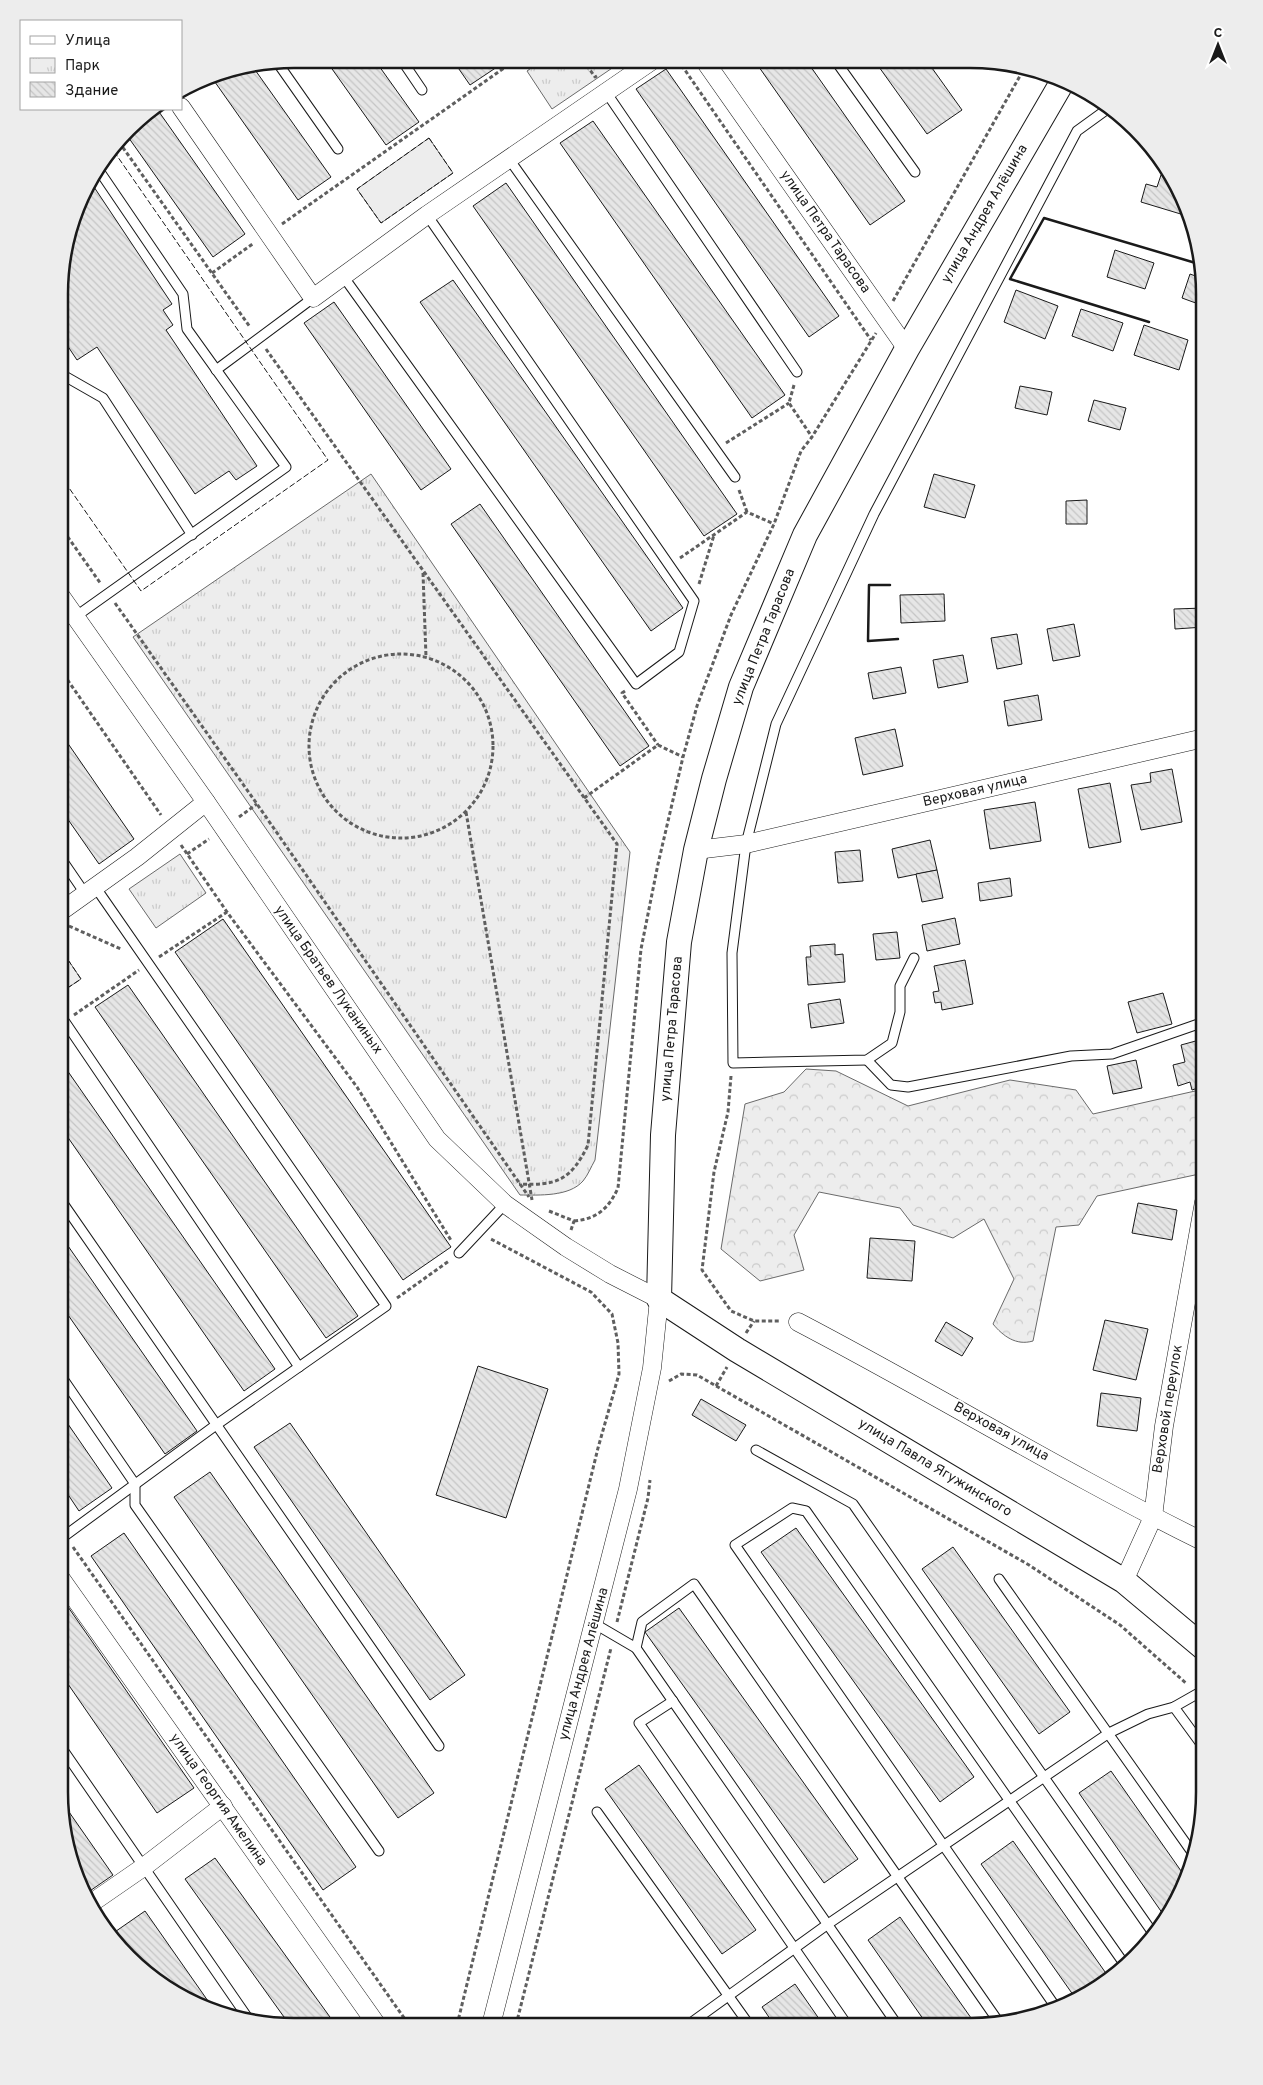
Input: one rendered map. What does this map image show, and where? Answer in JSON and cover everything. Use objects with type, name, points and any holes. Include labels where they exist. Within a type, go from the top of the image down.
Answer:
[{"type":"street","points":[[182,108],[313,298],[427,216],[641,68]]},
{"type":"street","name":"улица Петра Тарасова","points":[[659,1299],[663,1135],[678,951],[696,850],[741,688],[748,670],[805,535],[907,349],[710,68]]},
{"type":"street","name":"улица Андрея Алёшина","points":[[907,349],[1060,87]]},
{"type":"street","name":"улица Братьев Луканиных","points":[[68,607],[206,802],[438,1139],[505,1204],[566,1247],[610,1274],[659,1299]]},
{"type":"street","name":"Верховая улица","points":[[696,850],[746,844],[1196,740]]},
{"type":"street","points":[[68,915],[91,891],[206,802]]},
{"type":"street","name":"Верховой переулок","points":[[1124,1581],[1153,1517],[1164,1426],[1196,1247]]},
{"type":"street","name":"улица Андрея Алёшина","points":[[493,2018],[628,1489],[650,1378],[659,1299]]},
{"type":"street","name":"улица Павла Ягужинского","points":[[659,1299],[736,1350],[1124,1581],[1196,1641]]},
{"type":"street","name":"Верховая улица","points":[[798,1322],[879,1364],[1153,1517],[1196,1538]]},
{"type":"street","name":"улица Георгия Амелина","points":[[68,1589],[372,2018]]},
{"type":"street","points":[[95,1900],[145,1866],[222,1806]]},
{"type":"lane","points":[[280,68],[338,150]]},
{"type":"lane","points":[[407,68],[422,90]]},
{"type":"lane","points":[[842,68],[915,172]]},
{"type":"lane","points":[[606,92],[797,372]]},
{"type":"lane","points":[[914,958],[900,986],[900,1012],[892,1043],[867,1060],[733,1063],[732,953],[746,844],[776,724],[874,514],[1077,131],[1104,112]]},
{"type":"lane","points":[[509,159],[734,478]]},
{"type":"lane","points":[[75,617],[286,467],[188,329],[183,294],[102,174]]},
{"type":"lane","points":[[344,276],[636,684],[679,652],[694,600],[427,216]]},
{"type":"lane","points":[[216,370],[313,298]]},
{"type":"lane","points":[[68,378],[103,398],[192,534]]},
{"type":"lane","points":[[68,866],[91,891],[144,959],[386,1306],[216,1425],[68,1534]]},
{"type":"lane","points":[[867,1060],[892,1085],[908,1087],[1071,1056],[1112,1054],[1196,1025]]},
{"type":"lane","points":[[68,1026],[299,1366]]},
{"type":"lane","points":[[459,1253],[505,1204]]},
{"type":"lane","points":[[68,1211],[439,1746]]},
{"type":"lane","points":[[68,1387],[135,1484],[135,1505],[380,1851]]},
{"type":"lane","points":[[756,1450],[853,1504],[1149,1929]]},
{"type":"lane","points":[[1052,2002],[735,1545],[792,1508],[806,1510],[1008,1801],[1121,1960]]},
{"type":"lane","points":[[998,1579],[1189,1847]]},
{"type":"lane","points":[[636,1648],[642,1622],[694,1584],[995,2016]]},
{"type":"lane","points":[[595,1624],[636,1648],[893,2018]]},
{"type":"lane","points":[[699,2018],[828,1924],[1109,1733],[1148,1714],[1174,1707],[1196,1695]]},
{"type":"lane","points":[[673,1701],[639,1723],[793,1950],[842,2018]]},
{"type":"lane","points":[[1174,1707],[1196,1737]]},
{"type":"lane","points":[[68,1757],[244,2012]]},
{"type":"lane","points":[[597,1812],[744,2018]]},
{"type":"path","points":[[212,272],[504,68]]},
{"type":"path","points":[[588,68],[595,78],[601,74]]},
{"type":"path","points":[[684,68],[871,340]]},
{"type":"path","points":[[885,317],[1021,74]]},
{"type":"path","points":[[122,146],[617,844],[588,1145],[578,1164],[566,1176],[549,1184],[519,1184]]},
{"type":"path","points":[[715,450],[789,403],[797,372]]},
{"type":"path","points":[[789,403],[812,436]]},
{"type":"path","points":[[734,478],[747,512],[774,524]]},
{"type":"path","points":[[669,565],[747,512]]},
{"type":"path","points":[[694,600],[714,534]]},
{"type":"path","points":[[68,537],[257,804],[519,1184],[536,1205]]},
{"type":"path","points":[[423,571],[426,657]]},
{"type":"path","points":[[410,654],[426,657],[442,663],[468,681],[478,694],[491,723],[493,755],[490,771],[476,800],[466,812],[439,830],[408,838],[376,835],[354,825],[335,810],[325,798],[312,769],[309,737],[312,721],[326,692],[349,669],[378,656],[410,654]]},
{"type":"path","points":[[68,681],[227,912],[357,1087],[459,1253],[386,1306]]},
{"type":"path","points":[[636,684],[622,693],[658,746],[683,757]]},
{"type":"path","points":[[584,798],[658,746]]},
{"type":"path","points":[[466,812],[532,1201]]},
{"type":"path","points":[[68,921],[144,959]]},
{"type":"path","points":[[733,1063],[728,1112],[714,1172],[702,1270],[731,1311],[754,1320],[798,1322]]},
{"type":"path","points":[[541,1209],[574,1221],[566,1247]]},
{"type":"path","points":[[459,2018],[598,1448],[620,1374],[618,1343],[612,1314],[591,1292],[478,1232]]},
{"type":"path","points":[[68,1546],[404,2018]]},
{"type":"shaded area","points":[[429,138],[453,173],[381,223],[357,189]]},
{"type":"shaded area","points":[[68,960],[81,979],[68,988]]},
{"type":"green space","points":[[531,68],[612,68],[552,109],[527,71]]},
{"type":"green space","points":[[371,474],[630,852],[595,1160],[583,1181],[570,1190],[545,1195],[520,1195],[133,637]]},
{"type":"green space","points":[[180,854],[206,893],[156,928],[129,889]]},
{"type":"green space","points":[[806,1069],[836,1071],[908,1106],[1010,1080],[1076,1090],[1093,1114],[1196,1091],[1196,1175],[1097,1196],[1079,1225],[1056,1227],[1033,1341],[1016,1341],[1010,1339],[993,1324],[1014,1279],[984,1219],[953,1238],[913,1225],[900,1208],[819,1192],[794,1235],[804,1270],[760,1281],[721,1249],[745,1104],[784,1092]]},
{"type":"building","points":[[331,68],[380,68],[419,122],[386,145]]},
{"type":"building","points":[[458,68],[496,68],[470,85]]},
{"type":"building","points":[[760,68],[812,68],[905,201],[870,225]]},
{"type":"building","points":[[880,68],[932,68],[962,110],[927,134]]},
{"type":"building","points":[[666,69],[839,316],[809,337],[636,89]]},
{"type":"building","points":[[256,71],[331,177],[298,200],[215,82]]},
{"type":"building","points":[[159,112],[245,234],[213,257],[129,138],[144,123]]},
{"type":"building","points":[[593,121],[785,395],[752,418],[560,143]]},
{"type":"building","points":[[1162,175],[1181,214],[1141,202],[1146,184],[1157,187]]},
{"type":"building","points":[[506,183],[737,514],[704,536],[473,206]]},
{"type":"building","points":[[94,187],[172,304],[163,310],[173,325],[166,330],[257,466],[236,480],[229,471],[195,494],[97,347],[77,360],[68,346],[69,264],[79,221]]},
{"type":"building","points":[[1115,250],[1154,263],[1145,289],[1107,277]]},
{"type":"building","points":[[1190,274],[1195,276],[1196,303],[1182,298]]},
{"type":"building","points":[[453,280],[683,608],[651,631],[420,302]]},
{"type":"building","points":[[1016,290],[1058,306],[1045,339],[1004,322]]},
{"type":"building","points":[[334,302],[451,469],[421,490],[304,323]]},
{"type":"building","points":[[1081,309],[1123,323],[1113,351],[1072,336]]},
{"type":"building","points":[[1144,325],[1188,340],[1179,370],[1134,355]]},
{"type":"building","points":[[1020,386],[1052,392],[1047,415],[1015,408]]},
{"type":"building","points":[[1094,400],[1126,408],[1120,430],[1088,421]]},
{"type":"building","points":[[934,474],[975,485],[965,518],[924,507]]},
{"type":"building","points":[[1087,500],[1087,524],[1066,524],[1066,501]]},
{"type":"building","points":[[480,504],[649,746],[620,766],[451,524]]},
{"type":"building","points":[[944,594],[945,621],[901,623],[900,595]]},
{"type":"building","points":[[1196,608],[1196,628],[1175,629],[1174,609]]},
{"type":"building","points":[[1074,624],[1080,656],[1053,661],[1047,629]]},
{"type":"building","points":[[1017,634],[1022,664],[997,669],[991,638]]},
{"type":"building","points":[[963,655],[968,682],[938,688],[933,660]]},
{"type":"building","points":[[901,667],[906,693],[873,699],[868,673]]},
{"type":"building","points":[[1038,695],[1042,720],[1008,726],[1004,701]]},
{"type":"building","points":[[895,729],[903,766],[863,775],[855,738]]},
{"type":"building","points":[[68,744],[134,839],[99,864],[68,819]]},
{"type":"building","points":[[1172,769],[1182,822],[1141,830],[1131,785],[1151,782],[1150,773]]},
{"type":"building","points":[[1110,783],[1121,842],[1089,848],[1078,789]]},
{"type":"building","points":[[1035,802],[1041,841],[990,849],[984,810]]},
{"type":"building","points":[[930,840],[937,870],[898,878],[892,849]]},
{"type":"building","points":[[860,850],[863,881],[838,883],[835,852]]},
{"type":"building","points":[[937,870],[943,898],[922,902],[916,874]]},
{"type":"building","points":[[1010,878],[1012,896],[980,901],[978,883]]},
{"type":"building","points":[[955,918],[960,944],[927,951],[922,925]]},
{"type":"building","points":[[223,919],[451,1247],[403,1280],[175,952]]},
{"type":"building","points":[[897,932],[900,958],[876,960],[873,934]]},
{"type":"building","points":[[835,944],[835,955],[843,954],[845,982],[808,985],[806,957],[811,957],[810,946]]},
{"type":"building","points":[[965,960],[973,1004],[942,1010],[941,1002],[935,1003],[933,992],[939,991],[934,966]]},
{"type":"building","points":[[128,985],[358,1316],[326,1338],[95,1007]]},
{"type":"building","points":[[1163,993],[1172,1024],[1137,1033],[1128,1002]]},
{"type":"building","points":[[840,999],[844,1023],[811,1028],[808,1004]]},
{"type":"building","points":[[1196,1041],[1196,1089],[1192,1090],[1190,1082],[1178,1086],[1173,1065],[1185,1062],[1181,1045]]},
{"type":"building","points":[[1136,1060],[1142,1088],[1113,1094],[1107,1066]]},
{"type":"building","points":[[68,1071],[275,1369],[244,1391],[68,1138]]},
{"type":"building","points":[[1138,1203],[1177,1210],[1172,1240],[1132,1233]]},
{"type":"building","points":[[870,1238],[915,1241],[912,1281],[867,1278]]},
{"type":"building","points":[[68,1246],[197,1431],[165,1454],[68,1315]]},
{"type":"building","points":[[1105,1320],[1148,1329],[1136,1380],[1093,1370]]},
{"type":"building","points":[[946,1322],[973,1338],[962,1356],[935,1341]]},
{"type":"building","points":[[478,1366],[548,1389],[506,1518],[436,1495]]},
{"type":"building","points":[[1101,1393],[1141,1398],[1137,1431],[1097,1426]]},
{"type":"building","points":[[701,1399],[746,1425],[736,1441],[692,1415]]},
{"type":"building","points":[[290,1423],[465,1675],[430,1700],[254,1447]]},
{"type":"building","points":[[68,1424],[112,1488],[79,1511],[68,1494]]},
{"type":"building","points":[[210,1472],[434,1793],[398,1818],[174,1497]]},
{"type":"building","points":[[796,1528],[974,1777],[940,1802],[761,1552]]},
{"type":"building","points":[[124,1533],[356,1867],[323,1890],[91,1556]]},
{"type":"building","points":[[953,1547],[1070,1712],[1039,1734],[922,1569]]},
{"type":"building","points":[[68,1607],[194,1788],[157,1813],[68,1684]]},
{"type":"building","points":[[679,1608],[858,1859],[824,1883],[645,1632]]},
{"type":"building","points":[[639,1765],[756,1930],[722,1954],[605,1789]]},
{"type":"building","points":[[1111,1771],[1181,1871],[1161,1911],[1079,1793]]},
{"type":"building","points":[[68,1811],[113,1875],[90,1891],[75,1850]]},
{"type":"building","points":[[1013,1841],[1105,1972],[1072,1993],[981,1864]]},
{"type":"building","points":[[215,1858],[331,2018],[284,2017],[185,1879]]},
{"type":"building","points":[[145,1911],[207,2000],[180,1987],[144,1962],[116,1931]]},
{"type":"building","points":[[900,1917],[971,2018],[922,2018],[868,1940]]},
{"type":"building","points":[[795,1984],[818,2018],[770,2018],[762,2007]]},
{"type":"fence","points":[[429,138],[453,173],[381,223],[357,189],[429,138]]},
{"type":"fence","points":[[68,486],[141,591],[328,460],[116,154]]},
{"type":"fence","points":[[68,960],[81,979],[68,988]]},
{"type":"wall","points":[[1149,322],[1010,279],[1044,218],[1194,262]]},
{"type":"wall","points":[[890,585],[869,585],[868,641],[898,639]]}]
